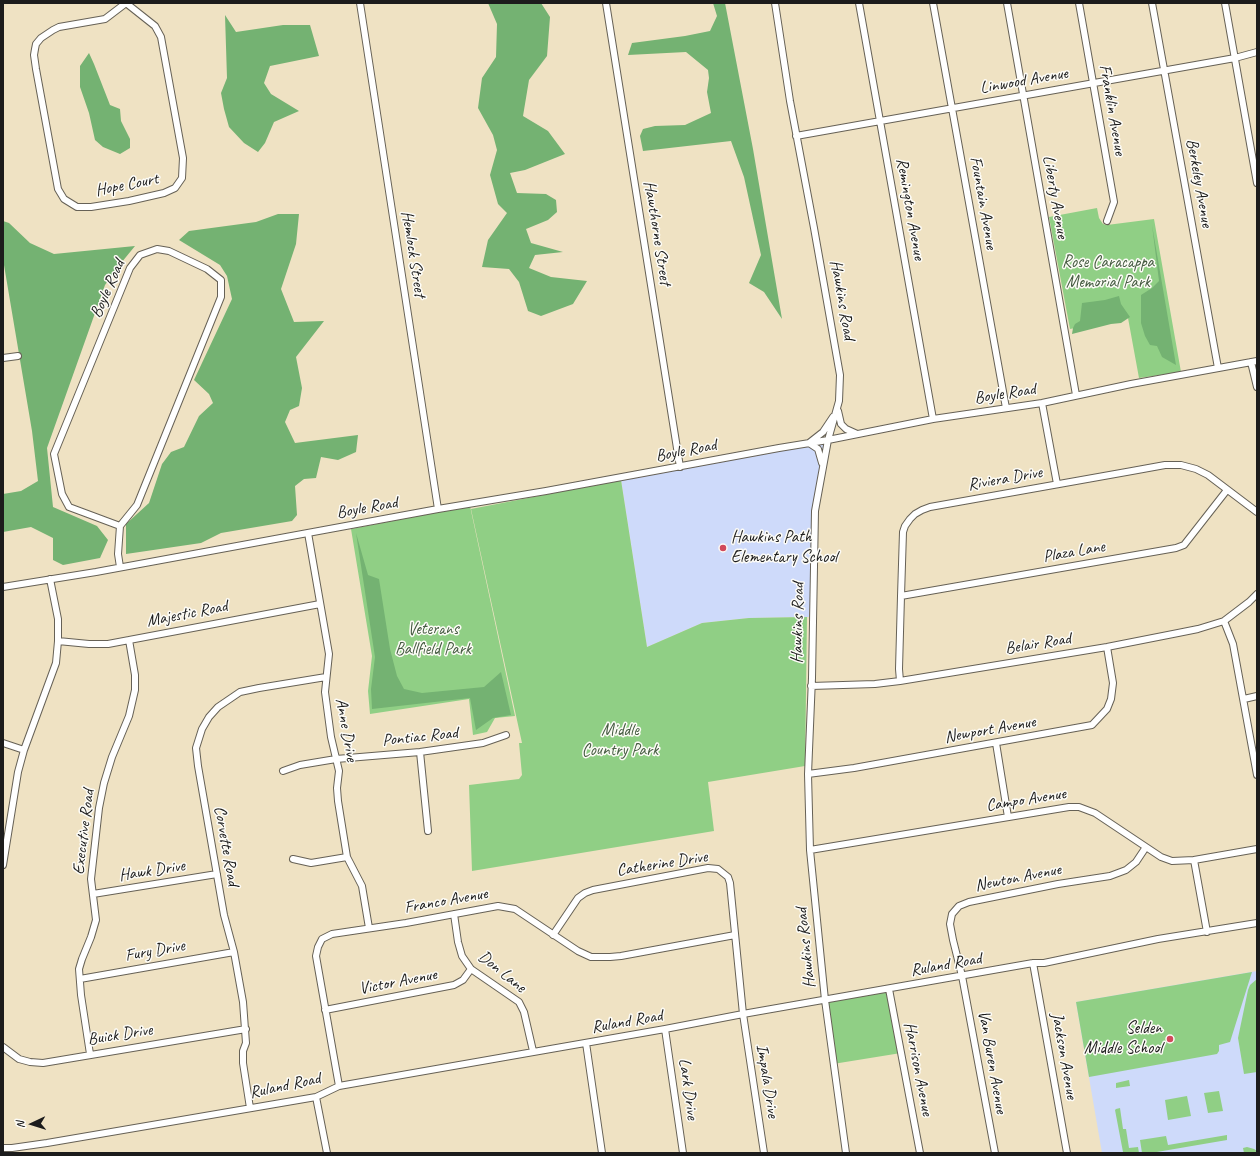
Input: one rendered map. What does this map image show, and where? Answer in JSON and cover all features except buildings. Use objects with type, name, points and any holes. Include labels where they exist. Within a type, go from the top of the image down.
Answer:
[{"type":"street","name":"Hope Court","points":[[125,3],[155,26],[162,37],[183,166],[182,178],[179,183],[168,192],[129,201],[91,207],[77,207],[64,199],[58,189],[35,62],[34,55],[36,44],[46,34],[59,27],[105,19],[125,3]]},
{"type":"street","name":"Hemlock Street","points":[[360,3],[438,509]]},
{"type":"street","name":"Hawthorne Street","points":[[606,3],[680,467]]},
{"type":"street","name":"Hawkins Road","points":[[775,3],[796,136],[840,375],[838,409],[828,440],[815,511],[808,774],[810,850],[825,1000],[846,1153]]},
{"type":"street","name":"Remington Avenue","points":[[859,3],[932,419]]},
{"type":"street","name":"Fountain Avenue","points":[[933,3],[1006,408]]},
{"type":"street","name":"Liberty Avenue","points":[[1007,3],[1076,395]]},
{"type":"street","name":"Franklin Avenue","points":[[1079,3],[1114,202],[1107,221]]},
{"type":"street","name":"Berkeley Avenue","points":[[1152,3],[1218,368]]},
{"type":"street","points":[[1225,3],[1257,183]]},
{"type":"street","name":"Linwood Avenue","points":[[796,136],[1235,58],[1257,52]]},
{"type":"street","name":"Boyle Road","points":[[157,249],[169,251],[207,269],[221,280],[221,297],[137,505],[120,526],[69,507],[62,494],[54,454],[130,268],[140,255],[157,249]]},
{"type":"street","points":[[3,358],[18,356]]},
{"type":"street","name":"Boyle Road","points":[[3,587],[680,467],[932,419],[1042,402],[1254,361]]},
{"type":"street","points":[[1254,361],[1257,387]]},
{"type":"street","points":[[1042,402],[1057,484]]},
{"type":"street","points":[[838,409],[838,417],[841,424],[852,433],[858,434]]},
{"type":"street","points":[[823,467],[818,449],[809,443],[822,432],[838,409]]},
{"type":"street","name":"Riviera Drive","points":[[900,681],[900,596],[903,532],[905,526],[914,514],[930,507],[1165,465],[1181,465],[1196,469],[1208,475],[1257,512]]},
{"type":"street","name":"Plaza Lane","points":[[900,596],[1176,548],[1184,545],[1227,490]]},
{"type":"street","points":[[120,526],[118,554],[120,567]]},
{"type":"street","name":"Anne Drive","points":[[308,533],[329,654],[326,677],[326,701],[339,770],[337,788],[338,801],[347,856],[362,886],[369,928]]},
{"type":"street","points":[[3,865],[18,772],[24,750],[56,663],[58,620],[50,579]]},
{"type":"street","name":"Belair Road","points":[[811,686],[875,684],[900,681],[1107,647],[1198,629],[1224,621],[1257,594]]},
{"type":"street","name":"Majestic Road","points":[[58,641],[108,644],[320,604]]},
{"type":"street","points":[[1224,621],[1233,644],[1257,775]]},
{"type":"street","name":"Executive Road","points":[[90,1054],[81,995],[79,968],[92,937],[96,920],[91,879],[99,808],[106,776],[129,716],[135,690],[135,675],[129,640]]},
{"type":"street","name":"Newport Avenue","points":[[808,774],[854,768],[1092,725],[1107,709],[1111,699],[1113,683],[1107,647]]},
{"type":"street","name":"Corvette Road","points":[[250,1108],[242,1063],[243,1051],[246,1043],[244,1002],[234,952],[224,915],[196,748],[202,730],[209,717],[218,707],[240,692],[326,677]]},
{"type":"street","points":[[1244,699],[1257,696]]},
{"type":"street","name":"Pontiac Road","points":[[283,771],[300,765],[336,759],[420,752],[483,743],[506,735]]},
{"type":"street","points":[[996,743],[1008,817]]},
{"type":"street","points":[[3,744],[24,750]]},
{"type":"street","points":[[420,752],[428,831]]},
{"type":"street","name":"Campo Avenue","points":[[810,850],[1069,807],[1079,807],[1095,813],[1162,857],[1172,861],[1194,860],[1257,849]]},
{"type":"street","name":"Newton Avenue","points":[[962,976],[950,924],[952,914],[959,906],[969,902],[1058,884],[1110,876],[1126,870],[1136,862],[1146,847]]},
{"type":"street","points":[[293,859],[311,863],[347,856]]},
{"type":"street","points":[[1194,860],[1207,932]]},
{"type":"street","name":"Catherine Drive","points":[[553,935],[578,898],[584,893],[615,885],[708,868],[718,869],[728,877],[730,883],[743,1014]]},
{"type":"street","name":"Hawk Drive","points":[[93,894],[217,874]]},
{"type":"street","name":"Franco Avenue","points":[[339,1086],[316,956],[322,939],[332,934],[498,906],[515,909],[578,951],[591,956],[610,957],[736,935]]},
{"type":"street","name":"Don Lane","points":[[454,914],[458,942],[462,956],[471,969],[519,1002],[524,1012],[533,1052]]},
{"type":"street","name":"Ruland Road","points":[[3,1148],[47,1143],[316,1097],[339,1086],[1033,963],[1044,963],[1158,939],[1257,923]]},
{"type":"street","name":"Fury Drive","points":[[80,979],[234,952]]},
{"type":"street","name":"Jackson Avenue","points":[[1033,963],[1067,1153]]},
{"type":"street","name":"Victor Avenue","points":[[325,1010],[454,985],[463,980],[471,969]]},
{"type":"street","name":"Van Buren Avenue","points":[[962,976],[995,1153]]},
{"type":"street","name":"Harrison Avenue","points":[[889,989],[920,1153]]},
{"type":"street","name":"Impala Drive","points":[[743,1014],[764,1153]]},
{"type":"street","name":"Buick Drive","points":[[3,1047],[19,1059],[30,1062],[43,1062],[246,1029]]},
{"type":"street","name":"Lark Drive","points":[[665,1029],[683,1153]]},
{"type":"street","points":[[586,1043],[602,1153]]},
{"type":"street","points":[[316,1097],[327,1153]]},
{"type":"shaded area","name":"Hawkins Path Elementary School","points":[[824,443],[809,617],[749,618],[702,623],[647,647],[621,480]]},
{"type":"shaded area","name":"Selden Middle School","points":[[1257,971],[1257,1153],[1102,1153],[1076,1002]]},
{"type":"green space","points":[[488,3],[541,3],[550,17],[547,56],[529,80],[523,116],[548,131],[565,154],[525,170],[510,173],[517,193],[546,194],[556,200],[557,212],[548,220],[526,229],[531,243],[563,252],[535,255],[529,268],[551,277],[587,281],[573,304],[541,316],[528,311],[519,282],[509,269],[482,267],[488,240],[507,213],[498,204],[490,175],[497,150],[493,135],[478,108],[482,78],[496,57],[497,24]]},
{"type":"green space","points":[[713,3],[725,3],[753,149],[782,319],[764,292],[749,283],[761,255],[744,177],[731,141],[643,151],[640,136],[643,129],[655,126],[685,125],[711,113],[707,92],[709,78],[708,70],[686,52],[628,55],[632,43],[710,31],[717,16]]},
{"type":"green space","points":[[225,15],[236,32],[283,25],[310,25],[319,56],[270,66],[264,83],[271,94],[299,111],[274,122],[265,143],[258,152],[244,143],[229,127],[224,109],[221,93],[227,78]]},
{"type":"green space","points":[[89,53],[110,105],[120,109],[121,121],[130,139],[130,148],[120,154],[103,147],[95,140],[89,113],[80,87],[80,66]]},
{"type":"green space","name":"Rose Caracappa Memorial Park","points":[[1097,208],[1099,218],[1103,224],[1107,225],[1154,219],[1181,372],[1139,378],[1128,318],[1070,329],[1049,217]]},
{"type":"green space","points":[[278,214],[299,214],[296,244],[281,289],[294,322],[324,321],[296,357],[302,388],[299,406],[290,410],[285,422],[295,443],[358,435],[356,452],[338,460],[321,457],[316,478],[304,479],[295,486],[297,515],[292,521],[221,533],[201,543],[126,554],[126,524],[149,503],[162,464],[171,452],[184,447],[199,416],[213,403],[209,394],[194,380],[232,299],[227,276],[220,265],[179,240],[189,231],[256,222]]},
{"type":"green space","points":[[3,221],[9,223],[30,243],[54,254],[135,246],[105,285],[47,448],[53,507],[97,526],[108,540],[100,558],[63,565],[53,560],[53,538],[31,527],[3,532],[3,494],[21,491],[38,481],[32,431],[3,259]]},
{"type":"green space","points":[[1152,225],[1176,365],[1162,357],[1157,346],[1150,345],[1145,336],[1141,323],[1141,295],[1152,288],[1159,281]]},
{"type":"green space","points":[[1119,296],[1121,304],[1130,317],[1121,323],[1111,324],[1072,334],[1075,324],[1080,321],[1082,303],[1105,300]]},
{"type":"green space","name":"Middle Country Park","points":[[621,480],[647,647],[702,623],[749,618],[807,617],[805,766],[708,782],[714,831],[472,871],[469,785],[519,779],[522,775],[519,743],[522,743],[471,509]]},
{"type":"green space","name":"Veterans Ballfield Park","points":[[470,506],[515,716],[495,718],[487,732],[473,735],[469,699],[370,714],[368,691],[372,656],[351,529]]},
{"type":"green space","points":[[356,533],[368,575],[379,579],[390,649],[397,676],[404,689],[422,693],[484,687],[501,672],[511,715],[493,718],[476,730],[470,698],[372,709],[371,689],[375,657]]},
{"type":"green space","points":[[1252,972],[1230,1042],[1219,1045],[1219,1051],[1217,1054],[1089,1077],[1076,1002]]},
{"type":"green space","points":[[1257,979],[1257,1072],[1244,1074],[1238,1038],[1248,990],[1250,985]]},
{"type":"green space","points":[[889,989],[901,1053],[833,1064],[825,1000]]},
{"type":"green space","points":[[1129,1080],[1130,1086],[1116,1088],[1116,1083]]},
{"type":"green space","points":[[1219,1091],[1223,1111],[1208,1113],[1204,1093]]},
{"type":"green space","points":[[1187,1096],[1191,1116],[1168,1120],[1165,1100]]},
{"type":"green space","points":[[1120,1108],[1123,1129],[1126,1129],[1129,1148],[1138,1147],[1139,1153],[1123,1152],[1115,1110]]},
{"type":"green space","points":[[1227,1135],[1227,1140],[1151,1153],[1142,1153],[1140,1140],[1166,1136],[1168,1145]]},
{"type":"green space","points":[[1247,1147],[1254,1149],[1257,1153],[1244,1153],[1243,1148]]},
{"type":"place","name":"Hawkins Path Elementary School","points":[[723,548]]},
{"type":"place","name":"Selden Middle School","points":[[1170,1039]]}]
